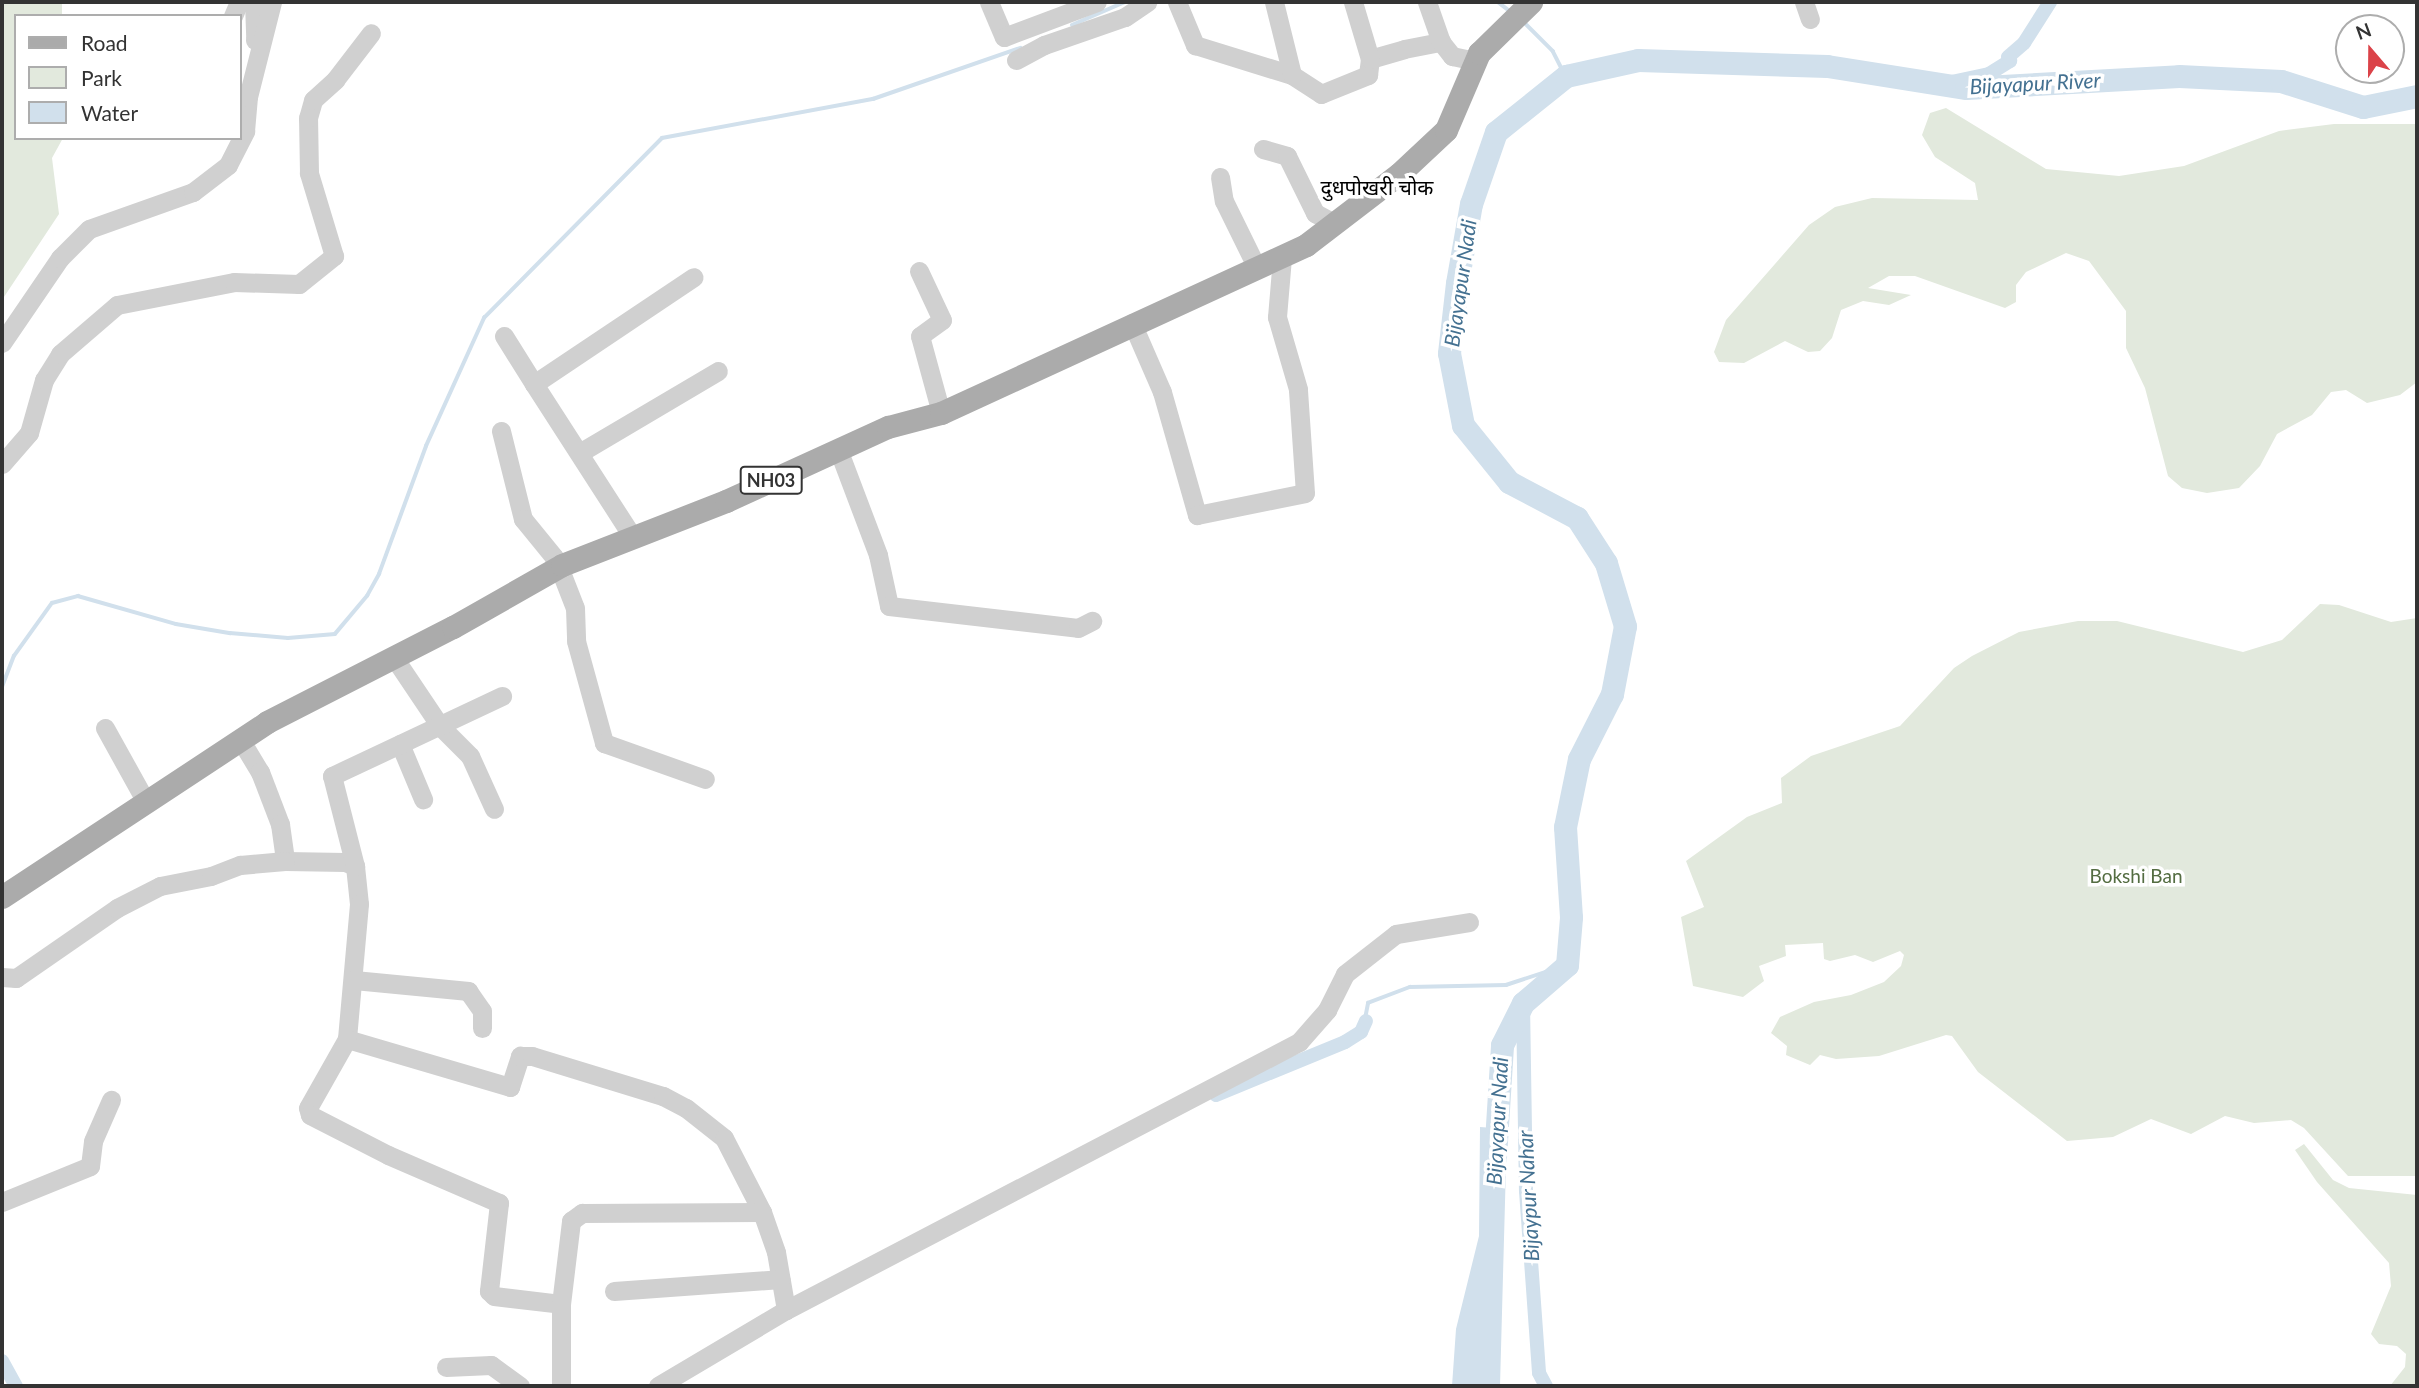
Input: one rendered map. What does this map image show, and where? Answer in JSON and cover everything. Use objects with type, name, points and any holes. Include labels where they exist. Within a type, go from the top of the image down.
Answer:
[{"type":"main road","name":"NH03","points":[[2,897],[240,739],[558,567],[726,501],[888,427],[941,413],[1132,323],[1307,245],[1332,222],[1359,207],[1446,130],[1475,61],[1496,32],[1531,2]]},
{"type":"street","points":[[254,2],[256,40],[263,40]]},
{"type":"street","points":[[242,137],[248,97],[272,2]]},
{"type":"street","points":[[989,2],[1004,37],[1097,2]]},
{"type":"street","points":[[1016,60],[1044,45],[1125,17],[1147,2]]},
{"type":"street","points":[[1177,2],[1195,45],[1292,75],[1321,94],[1368,75],[1370,60],[1353,2]]},
{"type":"street","points":[[1274,2],[1292,75]]},
{"type":"street","points":[[1427,2],[1441,42],[1452,56],[1475,61]]},
{"type":"street","points":[[2,464],[29,433],[44,380],[60,354],[117,305],[234,282],[299,284],[334,256],[309,173],[308,118],[313,100],[335,80],[371,33]]},
{"type":"street","points":[[1370,60],[1441,42]]},
{"type":"street","points":[[2,343],[60,258],[89,229],[193,192],[228,165],[240,140]]},
{"type":"street","points":[[1263,149],[1287,156],[1315,213],[1332,222]]},
{"type":"street","points":[[1220,177],[1224,201],[1236,218],[1257,268]]},
{"type":"street","points":[[1132,323],[1162,392],[1197,514],[1305,493],[1298,389],[1277,317],[1282,257]]},
{"type":"street","points":[[919,271],[942,320],[920,337],[941,413]]},
{"type":"street","points":[[534,384],[694,277]]},
{"type":"street","points":[[504,336],[581,452],[632,536]]},
{"type":"street","points":[[581,452],[718,371]]},
{"type":"street","points":[[501,431],[523,519],[554,557],[575,608],[576,641],[604,743],[705,779]]},
{"type":"street","points":[[838,449],[878,555],[889,606],[1085,624]]},
{"type":"street","points":[[393,656],[440,726],[470,756],[494,809]]},
{"type":"street","points":[[502,696],[332,776],[355,866],[359,904],[354,980],[347,1039],[308,1108],[314,1121],[499,1203],[491,1294],[561,1304]]},
{"type":"street","points":[[105,728],[146,802]]},
{"type":"street","points":[[240,739],[260,772],[280,824],[285,861]]},
{"type":"street","points":[[400,744],[423,799]]},
{"type":"street","points":[[2,977],[16,978],[117,908],[160,886],[211,876],[240,864],[285,861],[345,862],[355,866]]},
{"type":"street","points":[[658,1386],[786,1310],[1299,1042],[1321,1018],[1345,974],[1396,934],[1469,922]]},
{"type":"street","points":[[354,980],[468,991],[482,1011],[482,1028]]},
{"type":"street","points":[[347,1039],[510,1087],[520,1056],[663,1096],[686,1108],[724,1138],[762,1212],[781,1279],[786,1310]]},
{"type":"street","points":[[2,1202],[90,1166],[93,1141],[111,1100]]},
{"type":"street","points":[[561,1386],[561,1304],[571,1221],[582,1213],[762,1212]]},
{"type":"street","points":[[614,1291],[781,1279]]},
{"type":"street","points":[[446,1367],[491,1365],[520,1386]]},
{"type":"green space","points":[[2,2],[62,2],[62,14],[14,14],[14,140],[62,140],[52,158],[59,214],[2,300]]},
{"type":"green space","points":[[1946,108],[2046,169],[2119,176],[2184,166],[2279,131],[2334,124],[2417,124],[2417,382],[2400,395],[2367,403],[2346,390],[2331,392],[2312,415],[2277,434],[2260,466],[2239,488],[2207,493],[2182,488],[2168,476],[2145,388],[2126,348],[2126,311],[2089,261],[2066,253],[2026,272],[2016,285],[2016,302],[2005,308],[1915,276],[1889,276],[1868,288],[1911,295],[1889,305],[1863,301],[1841,310],[1832,338],[1820,351],[1808,352],[1785,341],[1744,363],[1719,362],[1714,352],[1726,320],[1809,225],[1835,207],[1872,198],[1978,200],[1975,183],[1935,157],[1922,135],[1930,113]]},
{"type":"green space","name":"Bokshi Ban","points":[[2320,604],[2339,605],[2391,622],[2417,618],[2417,1176],[2348,1176],[2304,1128],[2291,1120],[2254,1123],[2225,1116],[2191,1134],[2151,1119],[2113,1137],[2067,1141],[1978,1072],[1952,1036],[1946,1035],[1879,1056],[1836,1059],[1820,1055],[1810,1065],[1786,1055],[1787,1046],[1771,1033],[1780,1017],[1814,1002],[1851,995],[1884,982],[1901,966],[1904,955],[1900,951],[1873,962],[1855,955],[1830,961],[1824,959],[1823,943],[1785,945],[1786,956],[1759,966],[1764,981],[1743,997],[1693,986],[1681,917],[1704,907],[1686,861],[1747,817],[1782,803],[1781,778],[1811,756],[1900,726],[1954,668],[1972,656],[2019,632],[2078,621],[2117,621],[2243,652],[2282,640]]},
{"type":"green space","points":[[2304,1144],[2333,1180],[2349,1188],[2417,1195],[2417,1386],[2390,1386],[2405,1367],[2406,1354],[2397,1346],[2379,1344],[2371,1334],[2391,1286],[2389,1263],[2317,1182],[2295,1150]]},
{"type":"water","points":[[1480,1127],[1507,1129],[1500,1386],[1452,1386],[1456,1329],[1479,1236]]},
{"type":"waterway","points":[[1072,25],[1125,2]]},
{"type":"waterway","points":[[1498,2],[1510,11]]},
{"type":"waterway","name":"Bijayapur River","points":[[1942,84],[1989,74],[2010,61],[2008,57],[2024,43],[2050,2]]},
{"type":"waterway","points":[[1522,20],[1553,51],[1566,76]]},
{"type":"waterway","points":[[2,687],[14,656],[52,603],[78,596],[176,624],[230,633],[288,638],[335,634],[367,596],[379,574],[426,446],[484,318],[662,138],[873,99],[1020,48]]},
{"type":"waterway","name":"Bijayapur Nadi","points":[[1495,1157],[1502,1045],[1523,1003],[1567,965],[1571,917],[1565,827],[1579,759],[1612,694],[1625,626],[1606,563],[1577,518],[1509,482],[1463,425],[1449,353],[1457,283],[1471,204],[1496,132],[1566,76],[1638,60],[1827,66],[1966,88],[2179,76],[2281,81],[2363,107],[2417,96]]},
{"type":"waterway","points":[[1365,1019],[1368,1003],[1410,987],[1506,985],[1567,965]]},
{"type":"waterway","name":"Bijaypur Nahar","points":[[1523,1003],[1526,1191],[1539,1373],[1546,1386]]},
{"type":"waterway","points":[[1216,1095],[1345,1042],[1361,1032],[1366,1021]]},
{"type":"waterway","points":[[2,1361],[16,1386]]},
{"type":"district","name":"दुधपोखरी चोक","points":[[1377,187]]}]
